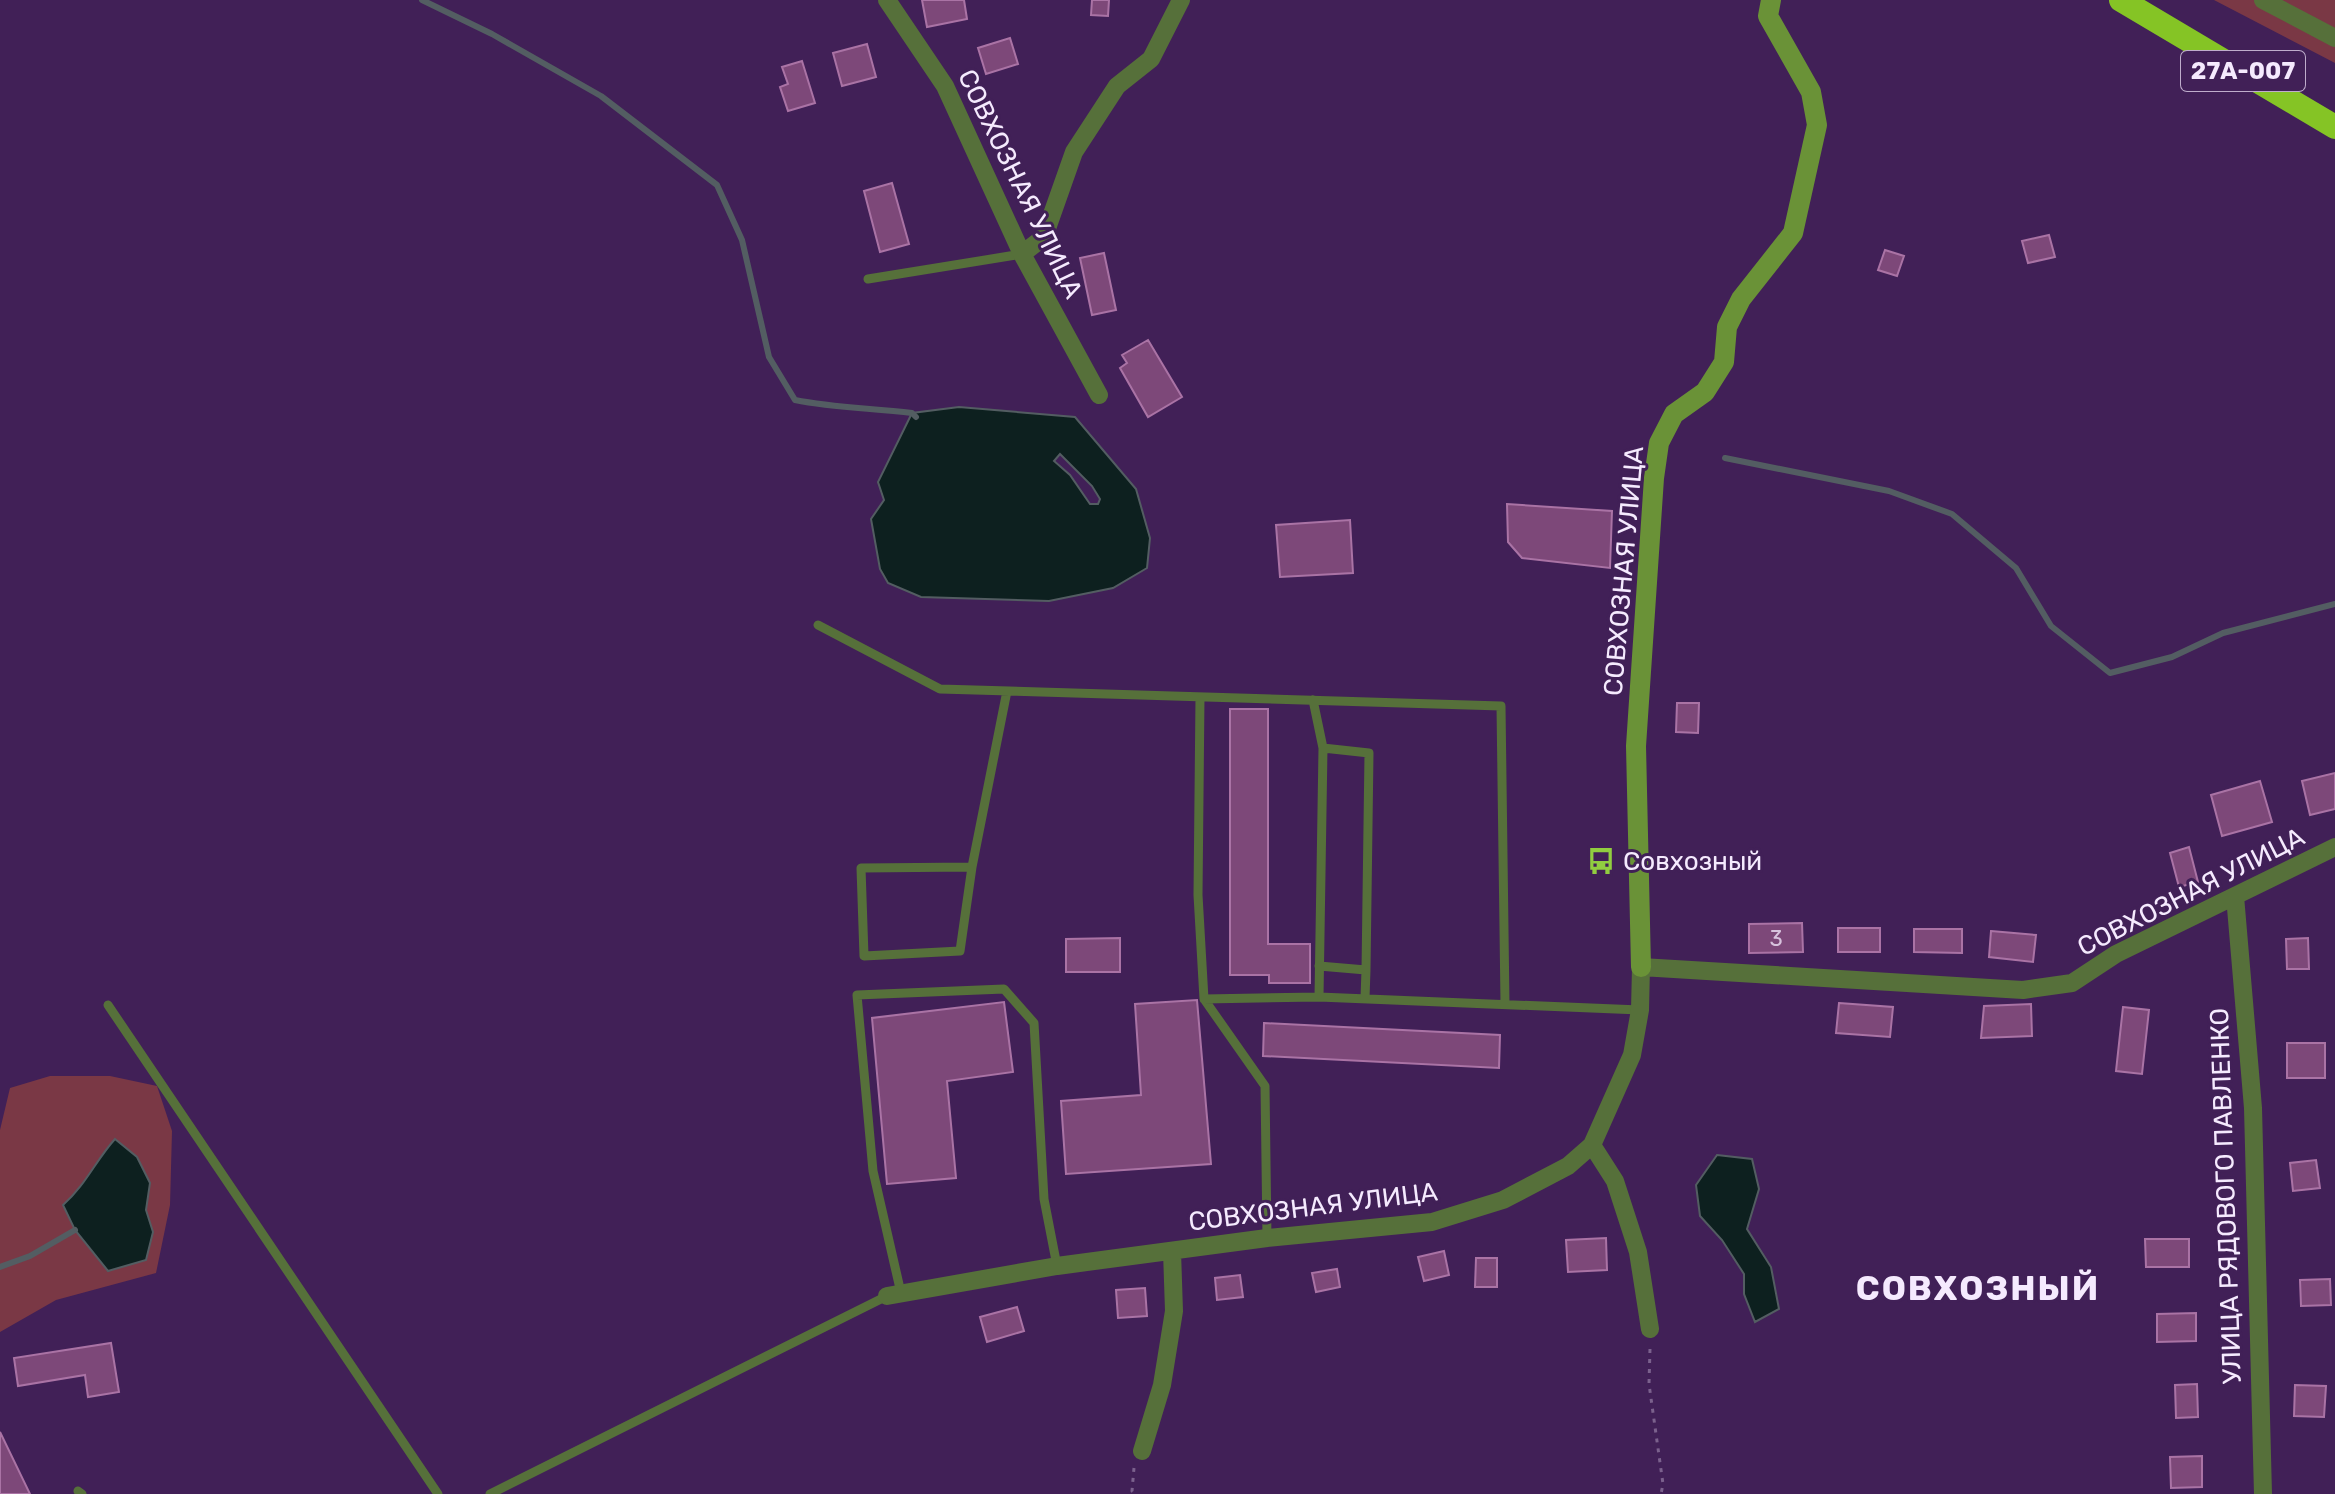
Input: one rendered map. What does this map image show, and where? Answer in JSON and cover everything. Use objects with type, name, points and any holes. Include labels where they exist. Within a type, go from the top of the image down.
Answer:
[{"type":"highway","name":"27А-007","points":[[2121,0],[2335,127]]},
{"type":"street","name":"СОВХОЗНАЯ УЛИЦА","points":[[887,0],[945,86],[1022,254],[1099,395]]},
{"type":"street","points":[[1022,254],[1044,237],[1074,152],[1117,86],[1151,59],[1181,0]]},
{"type":"street","name":"СОВХОЗНАЯ УЛИЦА","points":[[894,1295],[1057,1266],[1267,1238],[1432,1222],[1503,1200],[1568,1166],[1592,1145],[1632,1055],[1640,1010],[1636,746],[1659,443],[1674,414],[1705,392],[1724,362],[1727,327],[1741,299],[1793,233],[1817,125],[1811,92],[1768,16],[1771,0]]},
{"type":"street","points":[[2263,0],[2335,38]]},
{"type":"street","name":"СОВХОЗНАЯ УЛИЦА","points":[[1641,967],[2023,990],[2072,983],[2116,954],[2335,847]]},
{"type":"street","name":"УЛИЦА РЯДОВОГО ПАВЛЕНКО","points":[[2235,896],[2253,1108],[2263,1494]]},
{"type":"street","points":[[1592,1145],[1615,1181],[1638,1252],[1650,1329]]},
{"type":"street","points":[[1142,1451],[1162,1385],[1174,1311],[1172,1251]]},
{"type":"lane","points":[[868,279],[1022,254]]},
{"type":"lane","points":[[818,625],[940,689],[1501,706],[1505,1004]]},
{"type":"lane","points":[[972,867],[861,868],[864,956],[960,951],[972,867],[1007,691]]},
{"type":"lane","points":[[1200,697],[1198,895],[1204,999],[1265,1086],[1267,1238]]},
{"type":"lane","points":[[1313,700],[1323,748],[1319,997]]},
{"type":"lane","points":[[1323,748],[1369,753],[1365,998]]},
{"type":"lane","points":[[1319,966],[1366,970]]},
{"type":"lane","points":[[490,1494],[894,1295],[873,1171],[857,995],[1004,989],[1034,1023],[1044,1199],[1057,1266]]},
{"type":"lane","points":[[1204,999],[1365,998],[1640,1010]]},
{"type":"lane","points":[[108,1005],[438,1494]]},
{"type":"path","points":[[1650,1329],[1649,1384],[1663,1484],[1661,1494]]},
{"type":"path","points":[[1136,1494],[1132,1491],[1132,1471],[1142,1451]]},
{"type":"shaded area","points":[[2214,0],[2335,0],[2335,63]]},
{"type":"shaded area","points":[[959,407],[1075,417],[1136,489],[1150,538],[1147,568],[1113,588],[1049,601],[921,597],[888,583],[880,569],[871,519],[884,500],[878,482],[912,413]],"holes":[[[1060,454],[1092,486],[1100,499],[1098,504],[1090,504],[1070,475],[1054,461]]]},
{"type":"shaded area","points":[[50,1076],[110,1076],[157,1086],[172,1131],[170,1205],[156,1273],[56,1300],[0,1332],[0,1130],[10,1088]]},
{"type":"shaded area","points":[[115,1139],[137,1157],[150,1183],[146,1210],[153,1232],[146,1260],[108,1271],[75,1230],[63,1205],[78,1190]]},
{"type":"shaded area","points":[[1717,1155],[1752,1159],[1759,1189],[1747,1229],[1771,1267],[1779,1309],[1755,1322],[1744,1294],[1744,1274],[1722,1240],[1700,1216],[1696,1185]]},
{"type":"building","points":[[922,0],[964,0],[967,19],[927,27]]},
{"type":"building","points":[[1092,0],[1109,0],[1108,16],[1091,15]]},
{"type":"building","points":[[1010,38],[1018,64],[986,74],[978,48]]},
{"type":"building","points":[[867,44],[876,77],[842,86],[833,53]]},
{"type":"building","points":[[802,61],[815,103],[788,111],[780,87],[788,84],[782,67]]},
{"type":"building","points":[[892,183],[909,244],[880,252],[864,191]]},
{"type":"building","points":[[2049,235],[2055,257],[2028,263],[2022,241]]},
{"type":"building","points":[[1885,250],[1904,256],[1897,276],[1878,270]]},
{"type":"building","points":[[1104,253],[1116,310],[1092,315],[1080,258]]},
{"type":"building","points":[[1148,340],[1182,397],[1148,417],[1120,368],[1127,363],[1122,355]]},
{"type":"building","points":[[1507,504],[1612,511],[1610,568],[1522,558],[1508,542]]},
{"type":"building","points":[[1350,520],[1353,573],[1280,577],[1276,525]]},
{"type":"building","points":[[1677,703],[1699,703],[1698,733],[1676,732]]},
{"type":"building","points":[[1230,709],[1268,709],[1268,944],[1310,944],[1310,983],[1269,983],[1269,975],[1230,975]]},
{"type":"building","points":[[2335,773],[2335,809],[2310,815],[2302,781]]},
{"type":"building","points":[[2260,781],[2272,822],[2222,836],[2211,795]]},
{"type":"building","points":[[2189,847],[2198,882],[2179,887],[2170,853]]},
{"type":"building","points":[[1802,923],[1803,952],[1749,953],[1749,924]]},
{"type":"building","points":[[1838,928],[1880,928],[1880,952],[1838,952]]},
{"type":"building","points":[[1914,929],[1962,929],[1962,953],[1914,952]]},
{"type":"building","points":[[1991,931],[2036,935],[2033,962],[1989,957]]},
{"type":"building","points":[[1120,938],[1120,972],[1066,972],[1066,939]]},
{"type":"building","points":[[2308,938],[2309,969],[2287,969],[2286,939]]},
{"type":"building","points":[[1197,1000],[1211,1164],[1066,1174],[1061,1101],[1141,1095],[1135,1004]]},
{"type":"building","points":[[1004,1002],[1013,1072],[947,1081],[956,1178],[887,1184],[872,1018]]},
{"type":"building","points":[[1839,1003],[1893,1007],[1890,1037],[1836,1033]]},
{"type":"building","points":[[2031,1004],[2032,1036],[1981,1038],[1984,1006]]},
{"type":"building","points":[[2123,1007],[2149,1010],[2142,1074],[2116,1071]]},
{"type":"building","points":[[1264,1023],[1500,1035],[1499,1068],[1263,1056]]},
{"type":"building","points":[[2287,1043],[2325,1043],[2325,1078],[2287,1078]]},
{"type":"building","points":[[2316,1160],[2320,1188],[2293,1191],[2290,1163]]},
{"type":"building","points":[[1606,1238],[1607,1270],[1568,1272],[1566,1240]]},
{"type":"building","points":[[2145,1239],[2189,1239],[2189,1267],[2146,1267]]},
{"type":"building","points":[[1444,1251],[1449,1275],[1424,1281],[1418,1257]]},
{"type":"building","points":[[1476,1258],[1497,1258],[1497,1287],[1475,1287]]},
{"type":"building","points":[[1337,1269],[1340,1287],[1316,1292],[1312,1273]]},
{"type":"building","points":[[1240,1275],[1243,1297],[1217,1300],[1215,1278]]},
{"type":"building","points":[[2330,1279],[2331,1305],[2301,1306],[2300,1280]]},
{"type":"building","points":[[1145,1288],[1147,1316],[1118,1318],[1116,1290]]},
{"type":"building","points":[[1017,1307],[1024,1331],[987,1342],[980,1317]]},
{"type":"building","points":[[2196,1313],[2196,1341],[2157,1342],[2157,1314]]},
{"type":"building","points":[[111,1343],[119,1392],[88,1397],[85,1375],[18,1386],[14,1358]]},
{"type":"building","points":[[2197,1384],[2198,1417],[2176,1418],[2175,1385]]},
{"type":"building","points":[[2295,1385],[2326,1386],[2324,1417],[2294,1416]]},
{"type":"building","points":[[0,1432],[30,1494],[0,1494]]},
{"type":"building","points":[[2202,1456],[2202,1487],[2171,1488],[2170,1457]]},
{"type":"waterway","points":[[422,0],[492,34],[601,96],[717,185],[742,240],[769,357],[795,400],[912,413],[916,417]]},
{"type":"waterway","points":[[1725,458],[1889,491],[1952,514],[2016,568],[2051,626],[2110,673],[2172,657],[2223,633],[2335,604]]},
{"type":"waterway","points":[[0,1267],[30,1256],[75,1230]]},
{"type":"place","name":"Совхозный","points":[[1601,861]]},
{"type":"district","name":"СОВХОЗНЫЙ","points":[[1978,1288]]}]
